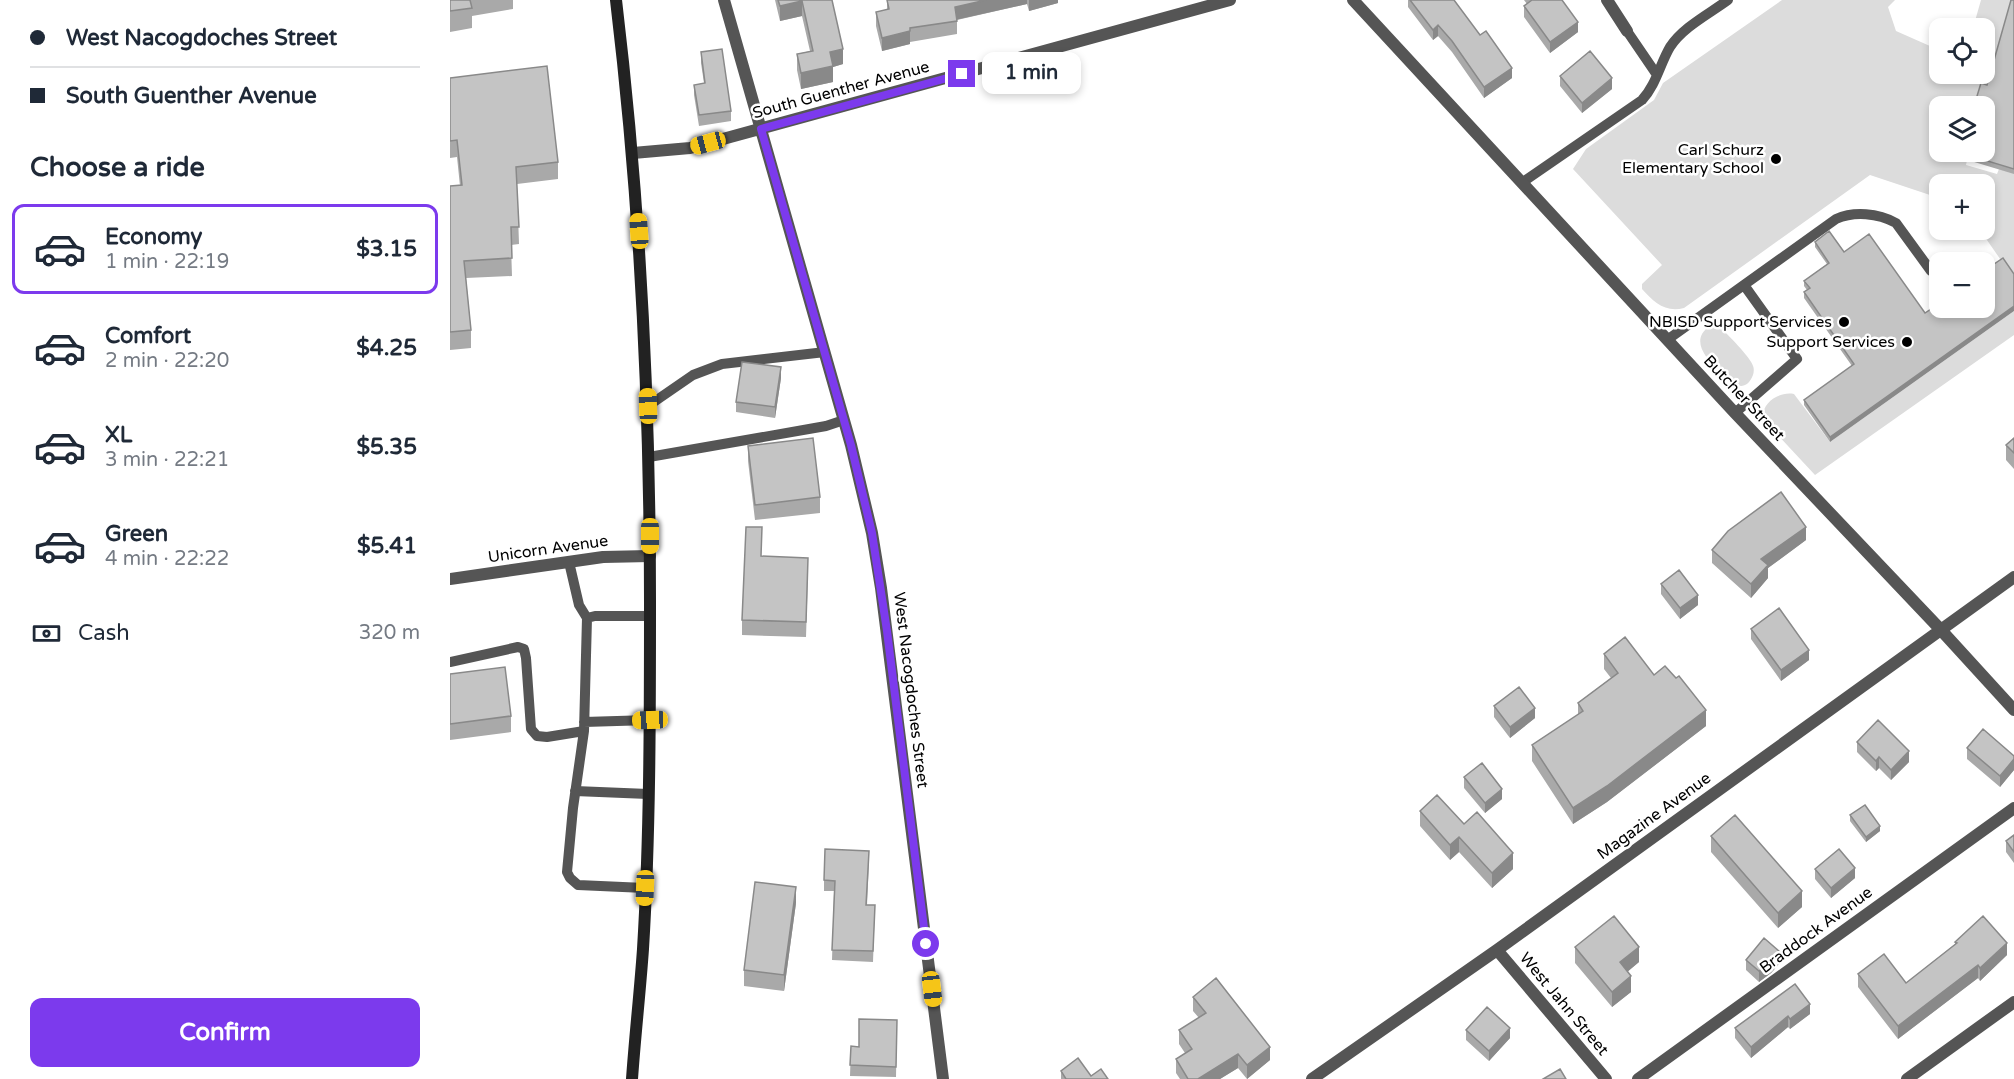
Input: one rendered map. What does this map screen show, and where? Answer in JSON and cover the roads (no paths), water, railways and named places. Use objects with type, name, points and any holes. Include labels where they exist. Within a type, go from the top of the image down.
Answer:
[{"type":"main road","points":[[616,0],[633,153],[641,269],[649,457],[648,794],[643,948],[632,1079]]},
{"type":"street","name":"West Nacogdoches Street","points":[[724,0],[863,490],[881,588],[944,1079]]},
{"type":"street","name":"South Guenther Avenue","points":[[633,153],[684,149],[1230,0]]},
{"type":"street","name":"Butcher Street","points":[[1353,0],[1667,340],[2014,710]]},
{"type":"street","points":[[1607,0],[1628,31]]},
{"type":"street","name":"Unicorn Avenue","points":[[450,579],[603,557],[650,556]]},
{"type":"street","name":"Magazine Avenue","points":[[1312,1079],[1497,950],[2014,577]]},
{"type":"street","name":"Braddock Avenue","points":[[1638,1079],[2014,808]]},
{"type":"street","name":"West Jahn Street","points":[[1497,950],[1606,1079]]},
{"type":"street","points":[[1907,1079],[2014,1002]]},
{"type":"lane","points":[[1523,182],[1642,100],[1650,91],[1670,47],[1678,38],[1728,0]]},
{"type":"lane","points":[[1628,31],[1657,75]]},
{"type":"lane","points":[[1667,340],[1836,219],[1852,214],[1890,219],[1896,223],[1929,268]]},
{"type":"lane","points":[[1735,413],[1797,359],[1744,285]]},
{"type":"lane","points":[[648,406],[693,375],[722,364],[825,352]]},
{"type":"lane","points":[[649,457],[826,426],[844,420]]},
{"type":"lane","points":[[569,562],[579,605],[587,618],[584,727],[567,872],[570,878],[579,885],[645,888]]},
{"type":"lane","points":[[587,618],[650,616]]},
{"type":"lane","points":[[450,662],[518,647],[524,649],[531,729],[537,736],[547,737],[584,727],[650,720]]},
{"type":"lane","points":[[575,791],[648,794]]},
{"type":"place","name":"Carl Schurz Elementary School","points":[[1776,159]]},
{"type":"place","name":"NBISD Support Services","points":[[1844,322]]},
{"type":"place","name":"Support Services","points":[[1907,342]]}]
